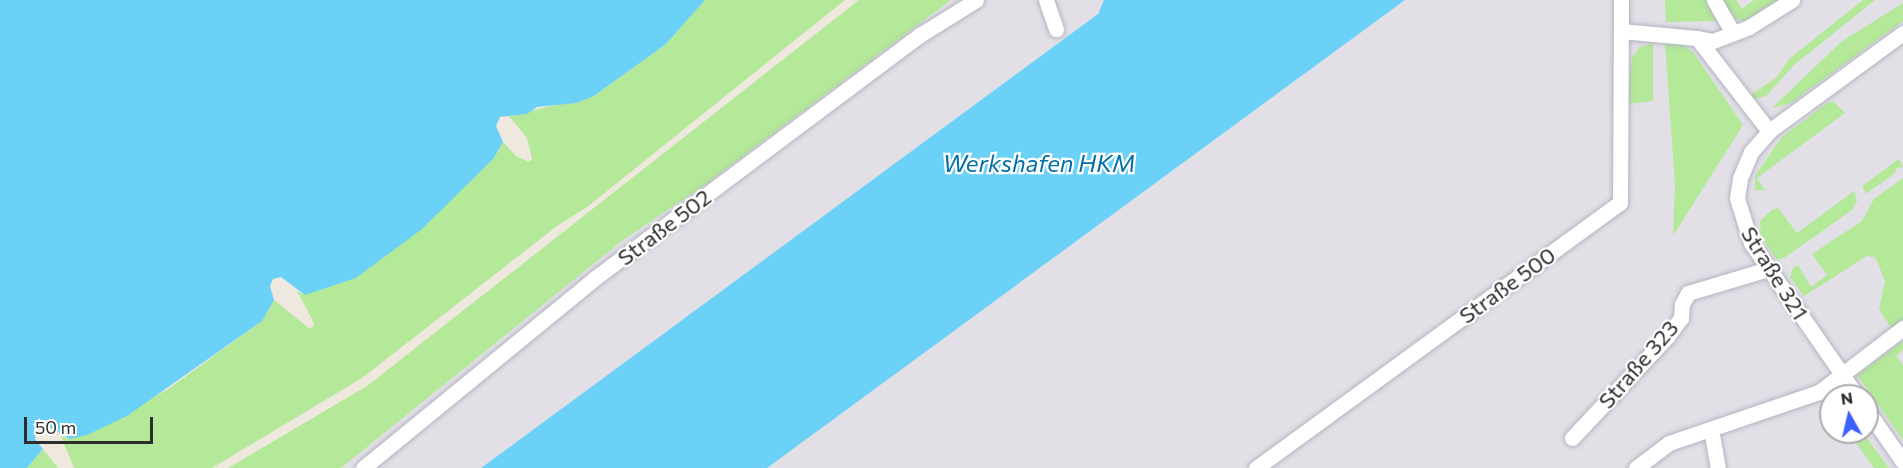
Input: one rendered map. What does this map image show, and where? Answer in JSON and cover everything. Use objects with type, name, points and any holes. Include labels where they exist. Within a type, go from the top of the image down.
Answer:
[{"type":"street","name":"Straße 502","points":[[363,468],[595,278],[920,35],[975,0]]},
{"type":"street","points":[[1046,0],[1056,29]]},
{"type":"street","points":[[1621,0],[1621,31],[1713,41],[1732,31],[1749,27],[1792,0]]},
{"type":"street","points":[[1714,0],[1732,31]]},
{"type":"street","name":"Straße 500","points":[[1256,468],[1620,203],[1621,31]]},
{"type":"street","name":"Straße 321","points":[[1849,384],[1750,243],[1737,198],[1740,178],[1751,152],[1770,131],[1903,33]]},
{"type":"street","points":[[1697,38],[1770,131]]},
{"type":"street","name":"Straße 323","points":[[1572,438],[1667,337],[1681,318],[1682,304],[1688,293],[1768,269]]},
{"type":"street","points":[[1636,468],[1669,443],[1819,392],[1903,327]]},
{"type":"street","points":[[1879,427],[1903,462]]},
{"type":"street","points":[[1712,429],[1718,468]]},
{"type":"shaded area","points":[[951,0],[1104,0],[1098,14],[481,468],[341,468],[623,240],[702,187]]},
{"type":"shaded area","points":[[1405,0],[1903,0],[1903,468],[767,468]]},
{"type":"green space","points":[[705,0],[845,0],[587,207],[557,226],[362,378],[212,468],[74,468],[61,436],[70,439],[167,390],[262,321],[274,300],[310,329],[314,326],[312,319],[297,291],[305,295],[439,211],[494,158],[503,142],[516,156],[529,162],[532,159],[527,138],[509,116],[594,96],[666,44]]},
{"type":"green space","points":[[859,0],[951,0],[702,187],[623,240],[341,468],[228,468],[367,386]]},
{"type":"green space","points":[[1665,0],[1706,0],[1716,21],[1666,22]]},
{"type":"green space","points":[[1721,0],[1736,0],[1742,9],[1754,0],[1779,0],[1744,21],[1733,18]]},
{"type":"green space","points":[[1863,0],[1875,0],[1794,65],[1766,96],[1752,100],[1749,96],[1777,77],[1789,59]]},
{"type":"green space","points":[[1903,3],[1903,21],[1791,103],[1772,108],[1841,42]]},
{"type":"green space","points":[[1653,43],[1653,101],[1627,104],[1632,58],[1640,47]]},
{"type":"green space","points":[[1665,43],[1681,44],[1693,52],[1743,125],[1673,236],[1675,185]]},
{"type":"green space","points":[[1834,102],[1845,113],[1757,178],[1765,190],[1755,190],[1755,176],[1781,138],[1827,103]]},
{"type":"green space","points":[[1899,159],[1903,167],[1896,168],[1895,173],[1866,194],[1862,186]]},
{"type":"green space","points":[[1903,178],[1903,320],[1891,328],[1879,309],[1885,281],[1875,257],[1867,256],[1804,296],[1790,277],[1793,268],[1798,265],[1811,287],[1827,275],[1812,254],[1862,221],[1874,199]]},
{"type":"green space","points":[[1854,191],[1857,201],[1852,210],[1784,258],[1777,260],[1761,237],[1760,221],[1772,210],[1778,208],[1797,233]]},
{"type":"green space","points":[[1903,341],[1903,350],[1896,356],[1903,365],[1903,440],[1879,406],[1879,384],[1863,384],[1857,375]]},
{"type":"green space","points":[[1857,444],[1871,444],[1889,468],[1874,468]]},
{"type":"green space","points":[[43,449],[58,468],[27,468]]},
{"type":"water","points":[[0,0],[705,0],[666,44],[594,96],[576,103],[537,107],[527,114],[500,117],[496,126],[503,142],[494,158],[422,229],[356,278],[305,295],[281,277],[273,279],[270,286],[274,300],[262,321],[127,416],[87,435],[70,439],[37,420],[35,439],[43,449],[27,468],[0,468]]},
{"type":"water","name":"Werkshafen HKM","points":[[1104,0],[1405,0],[767,468],[481,468],[1098,14]]}]
